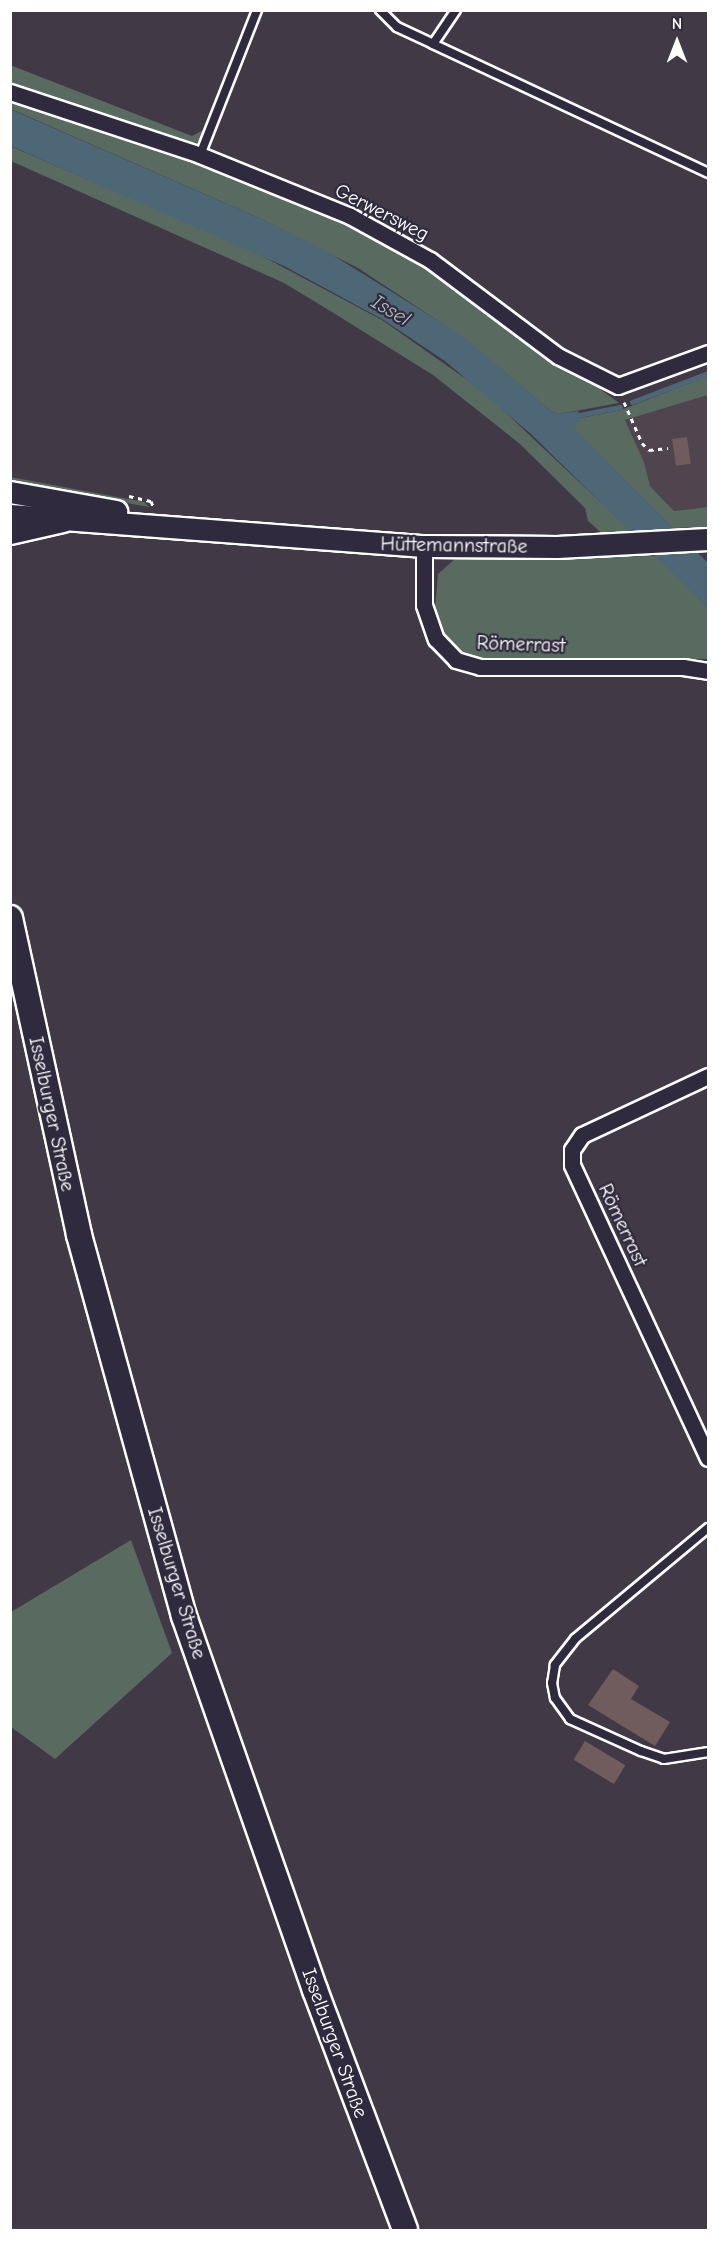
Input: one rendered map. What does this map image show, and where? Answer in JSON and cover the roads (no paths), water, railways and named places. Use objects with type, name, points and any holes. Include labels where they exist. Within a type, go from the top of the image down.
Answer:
[{"type":"main road","name":"Hüttemannstraße","points":[[10,492],[199,527]]},
{"type":"main road","name":"Hüttemannstraße","points":[[10,515],[199,527],[311,540],[424,546],[622,545],[708,539]]},
{"type":"main road","points":[[10,532],[63,520]]},
{"type":"main road","name":"Isselburger Straße","points":[[10,918],[79,1235],[184,1616],[315,1990],[405,2230]]},
{"type":"street","name":"Gerwersweg","points":[[10,92],[200,155],[350,216],[430,260],[558,356],[618,386],[708,353]]},
{"type":"street","name":"Römerrast","points":[[424,546],[424,605],[436,639],[456,660],[480,667],[683,667],[708,670]]},
{"type":"street","name":"Römerrast","points":[[708,1076],[582,1135],[572,1150],[572,1165],[708,1458]]},
{"type":"lane","points":[[200,155],[257,10]]},
{"type":"lane","points":[[380,10],[397,27],[708,173]]},
{"type":"lane","points":[[433,44],[456,10]]},
{"type":"lane","points":[[708,1528],[575,1639],[555,1665],[552,1683],[555,1698],[570,1719],[641,1751],[664,1759],[708,1752]]},
{"type":"water","name":"Issel","points":[[10,109],[261,219],[328,252],[461,335],[551,411],[559,414],[578,411],[581,418],[574,429],[708,563],[708,608],[531,434],[445,361],[382,319],[284,266],[11,146]]},
{"type":"waterway","points":[[632,402],[708,373]]},
{"type":"waterway","points":[[574,416],[620,407]]}]
